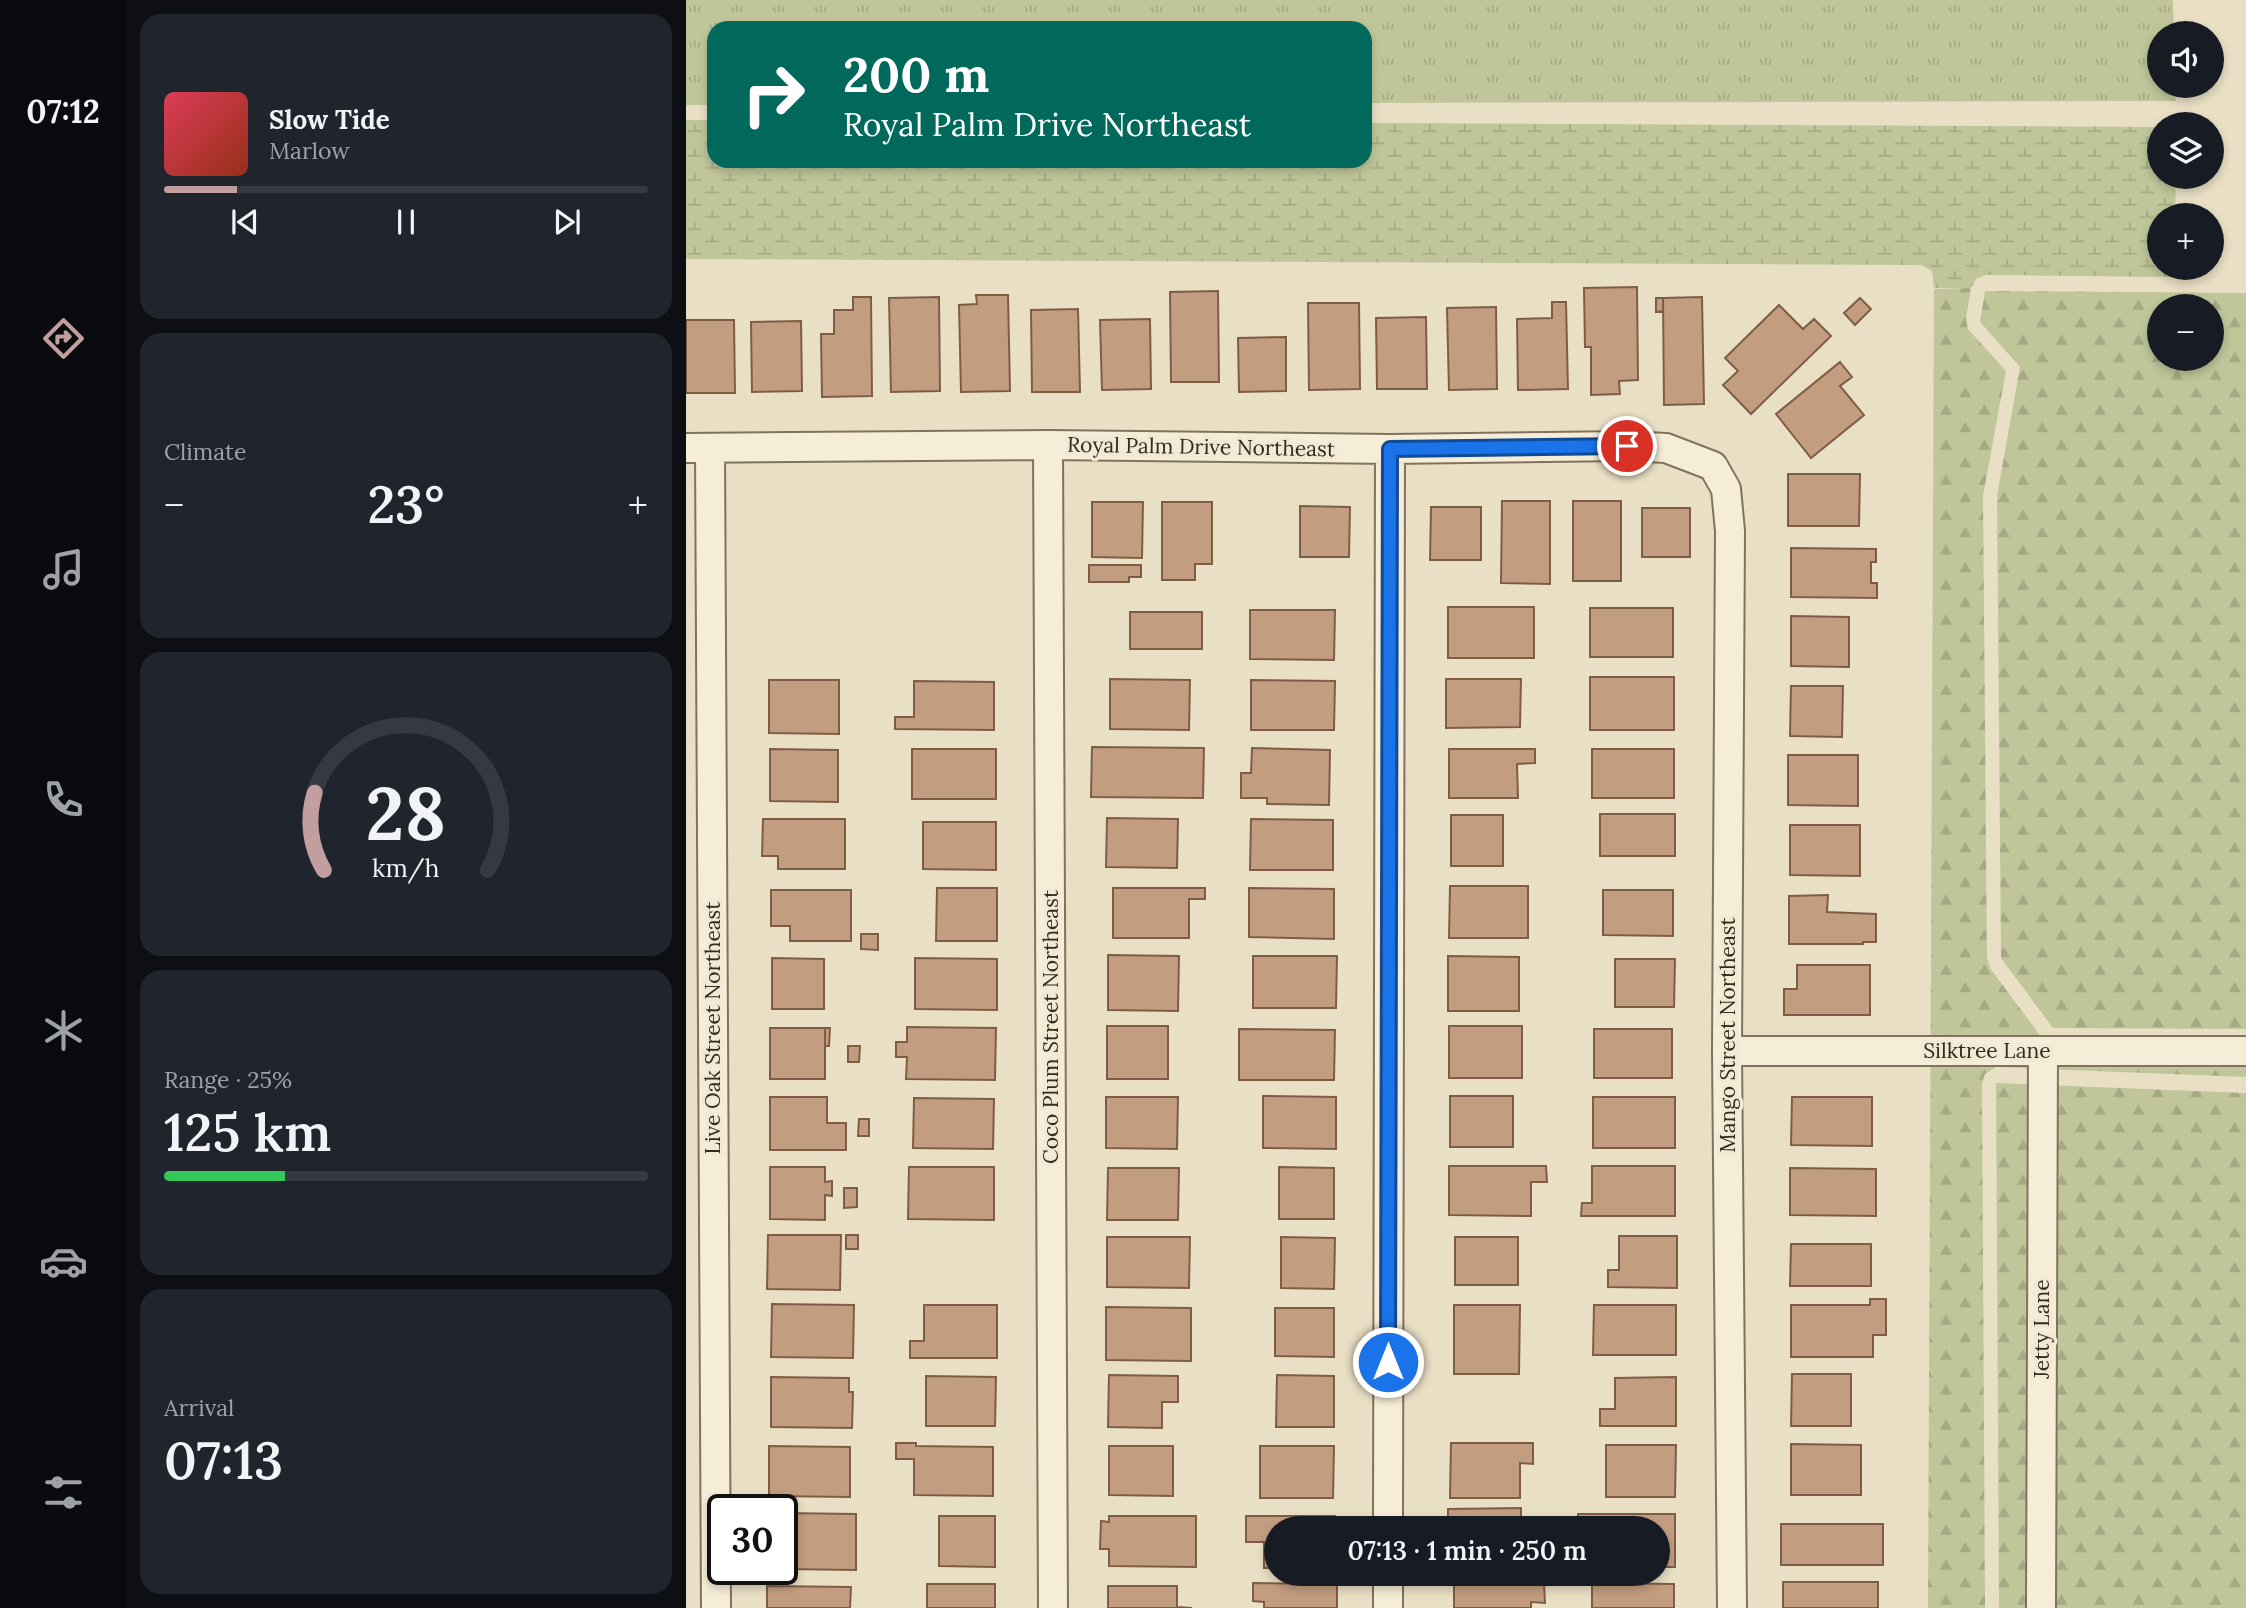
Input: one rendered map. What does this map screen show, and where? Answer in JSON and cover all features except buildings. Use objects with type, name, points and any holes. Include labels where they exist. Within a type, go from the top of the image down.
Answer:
[{"type":"street","name":"Royal Palm Drive Northeast","points":[[698,448],[1048,445],[1390,449],[1627,446],[1666,448],[1713,466]]},
{"type":"street","name":"Coco Plum Street Northeast","points":[[1048,445],[1053,1608]]},
{"type":"street","name":"Live Oak Street Northeast","points":[[698,448],[716,1608]]},
{"type":"street","points":[[1388,1516],[1390,449]]},
{"type":"street","name":"Mango Street Northeast","points":[[1713,466],[1726,489],[1730,531],[1727,1051],[1732,1608]]},
{"type":"street","name":"Silktree Lane","points":[[1727,1051],[2246,1051]]},
{"type":"street","name":"Jetty Lane","points":[[2041,1608],[2043,1051]]},
{"type":"street","points":[[1388,1586],[1388,1608]]},
{"type":"green space","points":[[686,0],[2173,0],[2174,21],[2147,21],[2147,98],[2176,98],[2176,101],[1372,103],[1372,21],[707,21],[707,105],[686,105]]},
{"type":"green space","points":[[686,120],[707,120],[707,168],[1372,168],[1372,123],[2147,127],[2147,189],[2176,189],[2175,203],[2147,203],[2147,277],[1985,275],[1976,279],[1971,288],[1934,288],[1932,271],[1921,265],[686,259]]},
{"type":"green space","points":[[1971,288],[1966,319],[1968,329],[2006,371],[1983,496],[1987,958],[1990,968],[2042,1038],[2246,1044],[2246,1077],[1996,1067],[1985,1074],[1982,1083],[1985,1608],[1928,1608],[1934,289]]},
{"type":"green space","points":[[1985,291],[2246,293],[2246,1029],[2053,1028],[2001,958],[1997,496],[2020,367],[1980,322]]},
{"type":"green space","points":[[1996,1083],[2246,1093],[2246,1608],[1999,1608]]},
{"type":"route","points":[[1388,1362],[1390,449],[1627,446]]}]
